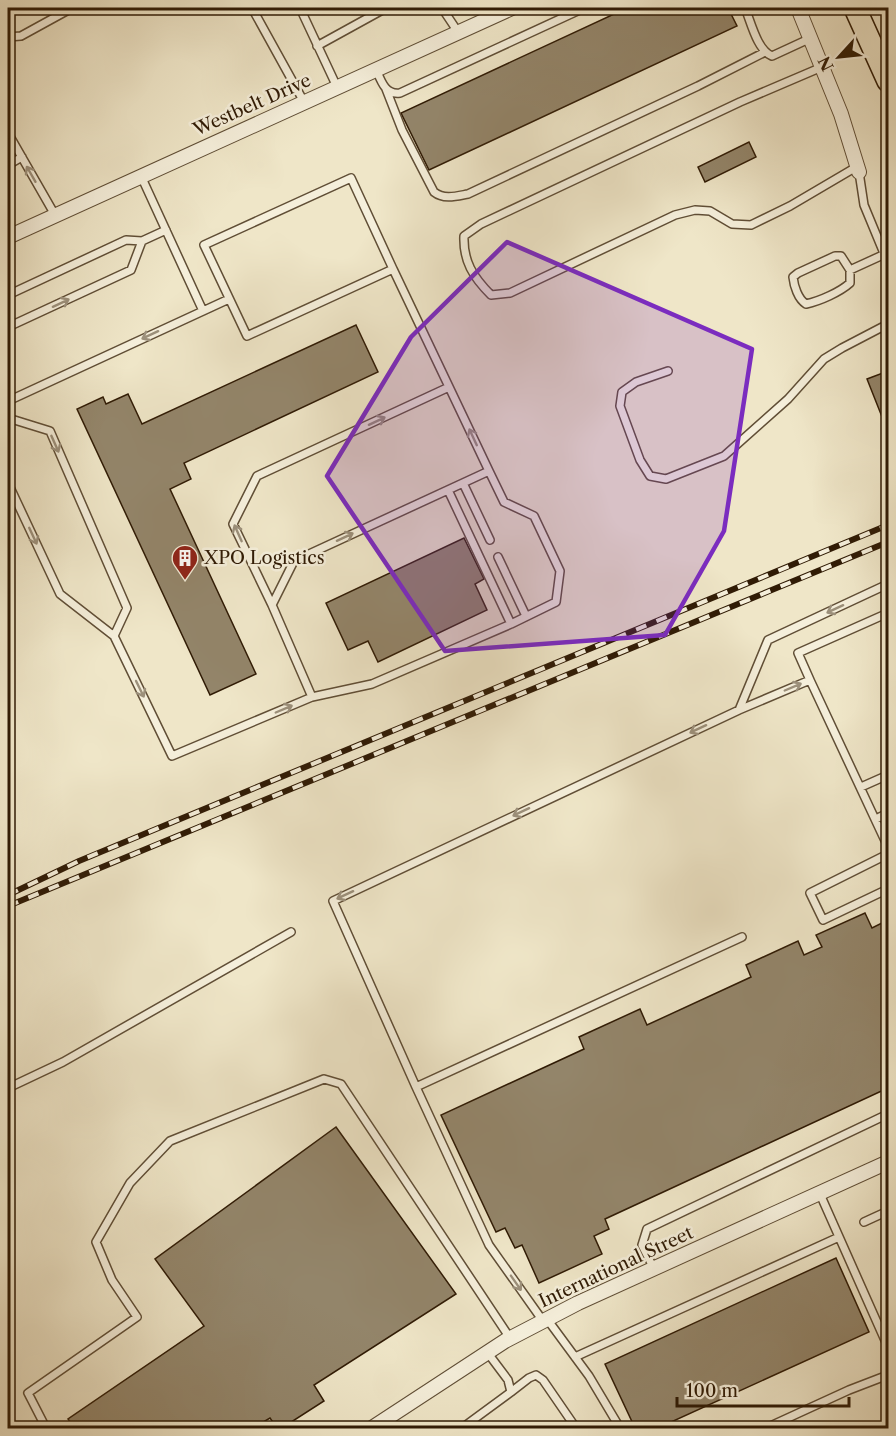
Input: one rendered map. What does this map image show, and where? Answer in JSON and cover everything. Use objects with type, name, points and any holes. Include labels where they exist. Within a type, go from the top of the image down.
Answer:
[{"type":"main road","points":[[855,8],[888,81]]},
{"type":"street","name":"Westbelt Drive","points":[[8,237],[512,8]]},
{"type":"street","points":[[798,8],[823,66],[858,169]]},
{"type":"street","name":"International Street","points":[[372,1428],[510,1338],[578,1303],[888,1162]]},
{"type":"lane","points":[[8,37],[21,36],[72,8]]},
{"type":"lane","points":[[252,8],[304,102]]},
{"type":"lane","points":[[300,8],[337,87]]},
{"type":"lane","points":[[317,46],[386,8]]},
{"type":"lane","points":[[442,8],[458,32]]},
{"type":"lane","points":[[386,89],[400,93],[584,8]]},
{"type":"lane","points":[[744,8],[765,52],[772,56],[811,38]]},
{"type":"lane","points":[[376,69],[402,130],[434,192],[455,197],[468,194],[765,52]]},
{"type":"lane","points":[[823,66],[481,224],[464,236],[464,252],[477,281],[491,295],[510,293],[675,215],[694,210],[710,210],[732,224],[751,225],[858,169],[864,205],[888,263]]},
{"type":"lane","points":[[8,133],[55,215]]},
{"type":"lane","points":[[8,165],[22,157]]},
{"type":"lane","points":[[141,176],[203,311]]},
{"type":"lane","points":[[8,483],[60,594],[114,636],[172,756],[312,697],[372,684],[556,602],[560,571],[534,516],[504,502],[351,178],[204,245],[247,336],[393,269]]},
{"type":"lane","points":[[8,295],[126,240],[142,241],[165,230]]},
{"type":"lane","points":[[8,327],[131,270],[142,241]]},
{"type":"lane","points":[[850,270],[885,254]]},
{"type":"lane","points":[[835,256],[841,256],[850,270],[850,283],[845,288],[812,303],[806,304],[801,301],[793,277],[798,273],[835,256]]},
{"type":"lane","points":[[8,401],[230,299]]},
{"type":"lane","points":[[668,371],[636,382],[622,392],[620,406],[640,460],[651,476],[666,479],[724,456],[788,399],[824,359],[888,324]]},
{"type":"lane","points":[[312,697],[272,605],[233,524],[257,476],[449,387]]},
{"type":"lane","points":[[8,418],[50,431],[127,608],[114,636]]},
{"type":"lane","points":[[272,605],[294,561],[489,471]]},
{"type":"lane","points":[[463,483],[490,540]]},
{"type":"lane","points":[[448,490],[511,624]]},
{"type":"lane","points":[[498,556],[526,616]]},
{"type":"lane","points":[[739,710],[768,640],[888,584]]},
{"type":"lane","points":[[888,613],[798,653],[888,847]]},
{"type":"lane","points":[[620,1428],[589,1376],[489,1245],[333,901],[739,710],[810,680]]},
{"type":"lane","points":[[861,787],[888,775]]},
{"type":"lane","points":[[876,819],[888,813]]},
{"type":"lane","points":[[888,854],[810,893],[823,920],[888,889]]},
{"type":"lane","points":[[8,1088],[63,1062],[291,932]]},
{"type":"lane","points":[[416,1088],[742,937]]},
{"type":"lane","points":[[46,1428],[28,1393],[137,1317],[112,1280],[96,1242],[130,1183],[170,1141],[324,1079],[341,1084],[510,1338]]},
{"type":"lane","points":[[654,1269],[642,1245],[647,1228],[888,1114]]},
{"type":"lane","points":[[820,1194],[888,1347]]},
{"type":"lane","points":[[864,1222],[888,1211]]},
{"type":"lane","points":[[574,1357],[839,1237]]},
{"type":"lane","points":[[488,1353],[508,1380],[511,1392]]},
{"type":"lane","points":[[462,1428],[536,1375],[543,1380],[576,1428]]},
{"type":"lane","points":[[766,1428],[888,1375]]},
{"type":"highlighted area","points":[[507,242],[752,349],[724,531],[665,635],[445,651],[327,476],[411,337]]},
{"type":"building","points":[[627,8],[728,8],[737,26],[429,170],[401,113]]},
{"type":"building","points":[[749,142],[756,157],[705,182],[698,167]]},
{"type":"building","name":"XPO Logistics","points":[[356,325],[378,372],[184,463],[191,479],[170,489],[256,674],[210,695],[77,409],[103,397],[106,404],[128,394],[142,424]]},
{"type":"building","points":[[888,371],[888,432],[867,379]]},
{"type":"building","points":[[464,538],[484,579],[475,584],[487,610],[378,662],[368,641],[348,650],[326,603]]},
{"type":"building","points":[[865,913],[872,928],[888,920],[888,1088],[605,1219],[609,1229],[594,1236],[602,1254],[539,1283],[522,1245],[515,1248],[505,1228],[496,1232],[441,1115],[584,1049],[579,1037],[640,1009],[647,1025],[751,977],[746,965],[798,941],[804,955],[822,947],[816,935]]},
{"type":"building","points":[[336,1127],[456,1294],[314,1385],[324,1401],[282,1428],[277,1428],[270,1418],[253,1428],[74,1428],[68,1419],[204,1326],[155,1259]]},
{"type":"building","points":[[836,1258],[869,1332],[658,1428],[635,1428],[605,1364]]},
{"type":"railway","points":[[8,895],[79,861],[888,525]]},
{"type":"railway","points":[[8,906],[888,542]]},
{"type":"place","name":"XPO Logistics","points":[[185,581]]}]
